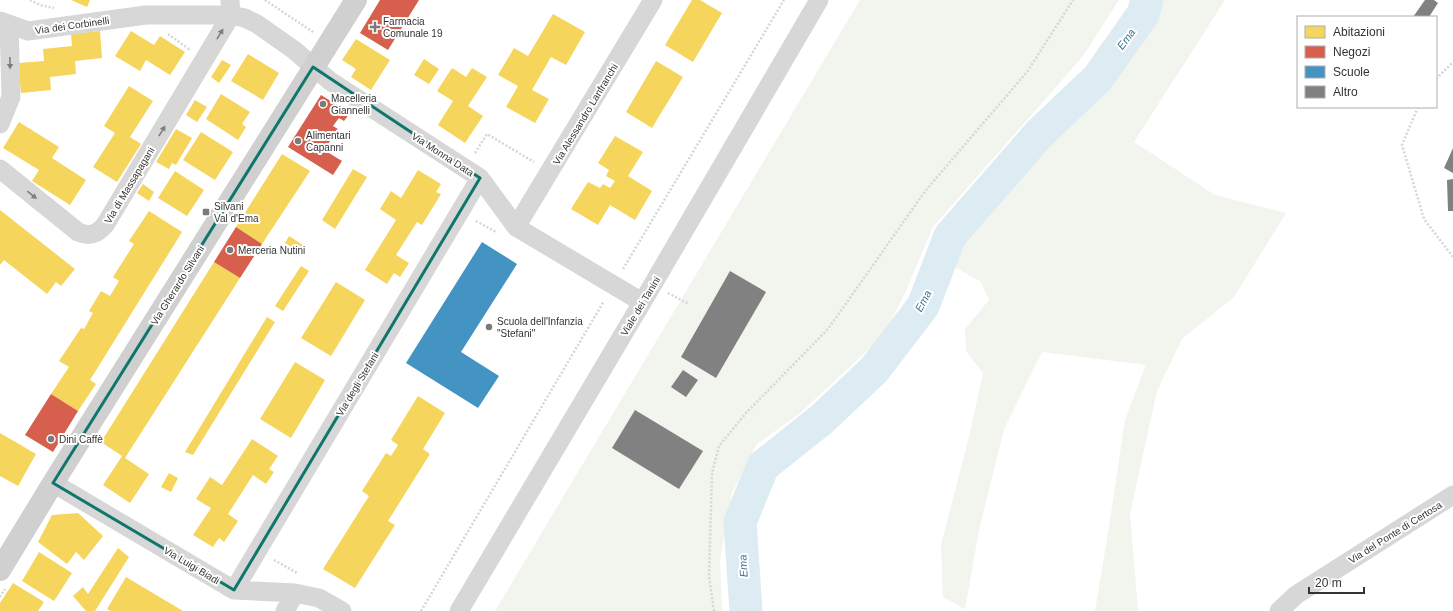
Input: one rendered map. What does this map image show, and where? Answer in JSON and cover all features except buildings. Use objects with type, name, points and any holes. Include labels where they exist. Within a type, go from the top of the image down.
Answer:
[{"type":"main road","name":"Via Gherardo Silvani","points":[[0,570],[356,0]]},
{"type":"street","name":"Via Alessandro Lanfranchi","points":[[516,227],[653,0]]},
{"type":"street","name":"Viale dei Tanini","points":[[459,611],[819,0]]},
{"type":"street","name":"Via dei Corbinelli","points":[[5,23],[28,32],[149,8],[231,8]]},
{"type":"street","name":"Via Monna Data","points":[[231,8],[294,50],[330,81],[480,178],[516,227],[642,302]]},
{"type":"street","name":"Via di Massapagani","points":[[1,171],[78,232],[86,235],[92,235],[100,231],[105,226],[200,49],[231,8]]},
{"type":"street","points":[[0,124],[11,97],[5,23]]},
{"type":"street","name":"Via degli Stefani","points":[[234,590],[480,178]]},
{"type":"street","name":"Via Luigi Biadi","points":[[53,483],[234,590],[295,593],[319,598],[342,611]]},
{"type":"street","name":"Via del Ponte di Certosa","points":[[1279,611],[1296,595],[1453,495]]},
{"type":"street","points":[[285,611],[295,593]]},
{"type":"path","points":[[265,0],[318,35]]},
{"type":"path","points":[[618,271],[624,268],[784,0]]},
{"type":"path","points":[[714,611],[710,577],[712,474],[719,446],[746,413],[828,329],[926,190],[1027,72],[1073,0]]},
{"type":"path","points":[[167,33],[188,49],[200,49]]},
{"type":"path","points":[[1437,78],[1453,62]]},
{"type":"path","points":[[1418,108],[1402,145],[1424,219],[1453,257]]},
{"type":"path","points":[[472,158],[487,134],[540,166]]},
{"type":"path","points":[[421,611],[606,298]]},
{"type":"path","points":[[272,558],[300,575]]},
{"type":"highlighted area","points":[[313,67],[480,178],[234,590],[53,483]]},
{"type":"shaded area","points":[[860,0],[1119,0],[1083,56],[933,227],[905,293],[884,335],[799,414],[757,444],[732,493],[720,560],[722,611],[495,611]]},
{"type":"shaded area","points":[[1164,0],[1225,0],[1134,142],[1215,195],[1286,213],[1234,297],[1182,339],[1157,391],[1130,514],[1138,611],[1095,611],[1125,420],[1146,365],[1042,352],[1004,429],[979,530],[965,609],[943,597],[941,545],[969,437],[983,373],[966,351],[965,329],[989,300],[981,282],[955,267],[965,236],[1065,127],[1159,13]]},
{"type":"waterway","name":"Ema","points":[[746,611],[740,522],[763,466],[822,419],[874,370],[923,306],[950,236],[1039,134],[1098,78],[1143,14],[1147,0]]},
{"type":"place","name":"Farmacia Comunale 19","points":[[375,27]]},
{"type":"place","name":"Macelleria Giannelli","points":[[323,104]]},
{"type":"place","name":"Alimentari Capanni","points":[[298,141]]},
{"type":"place","name":"Silvani Val d'Ema","points":[[206,212]]},
{"type":"place","name":"Merceria Nutini","points":[[230,250]]},
{"type":"place","name":"Scuola dell'Infanzia \"Stefani\"","points":[[489,327]]},
{"type":"place","name":"Dini Caffè","points":[[51,439]]}]
